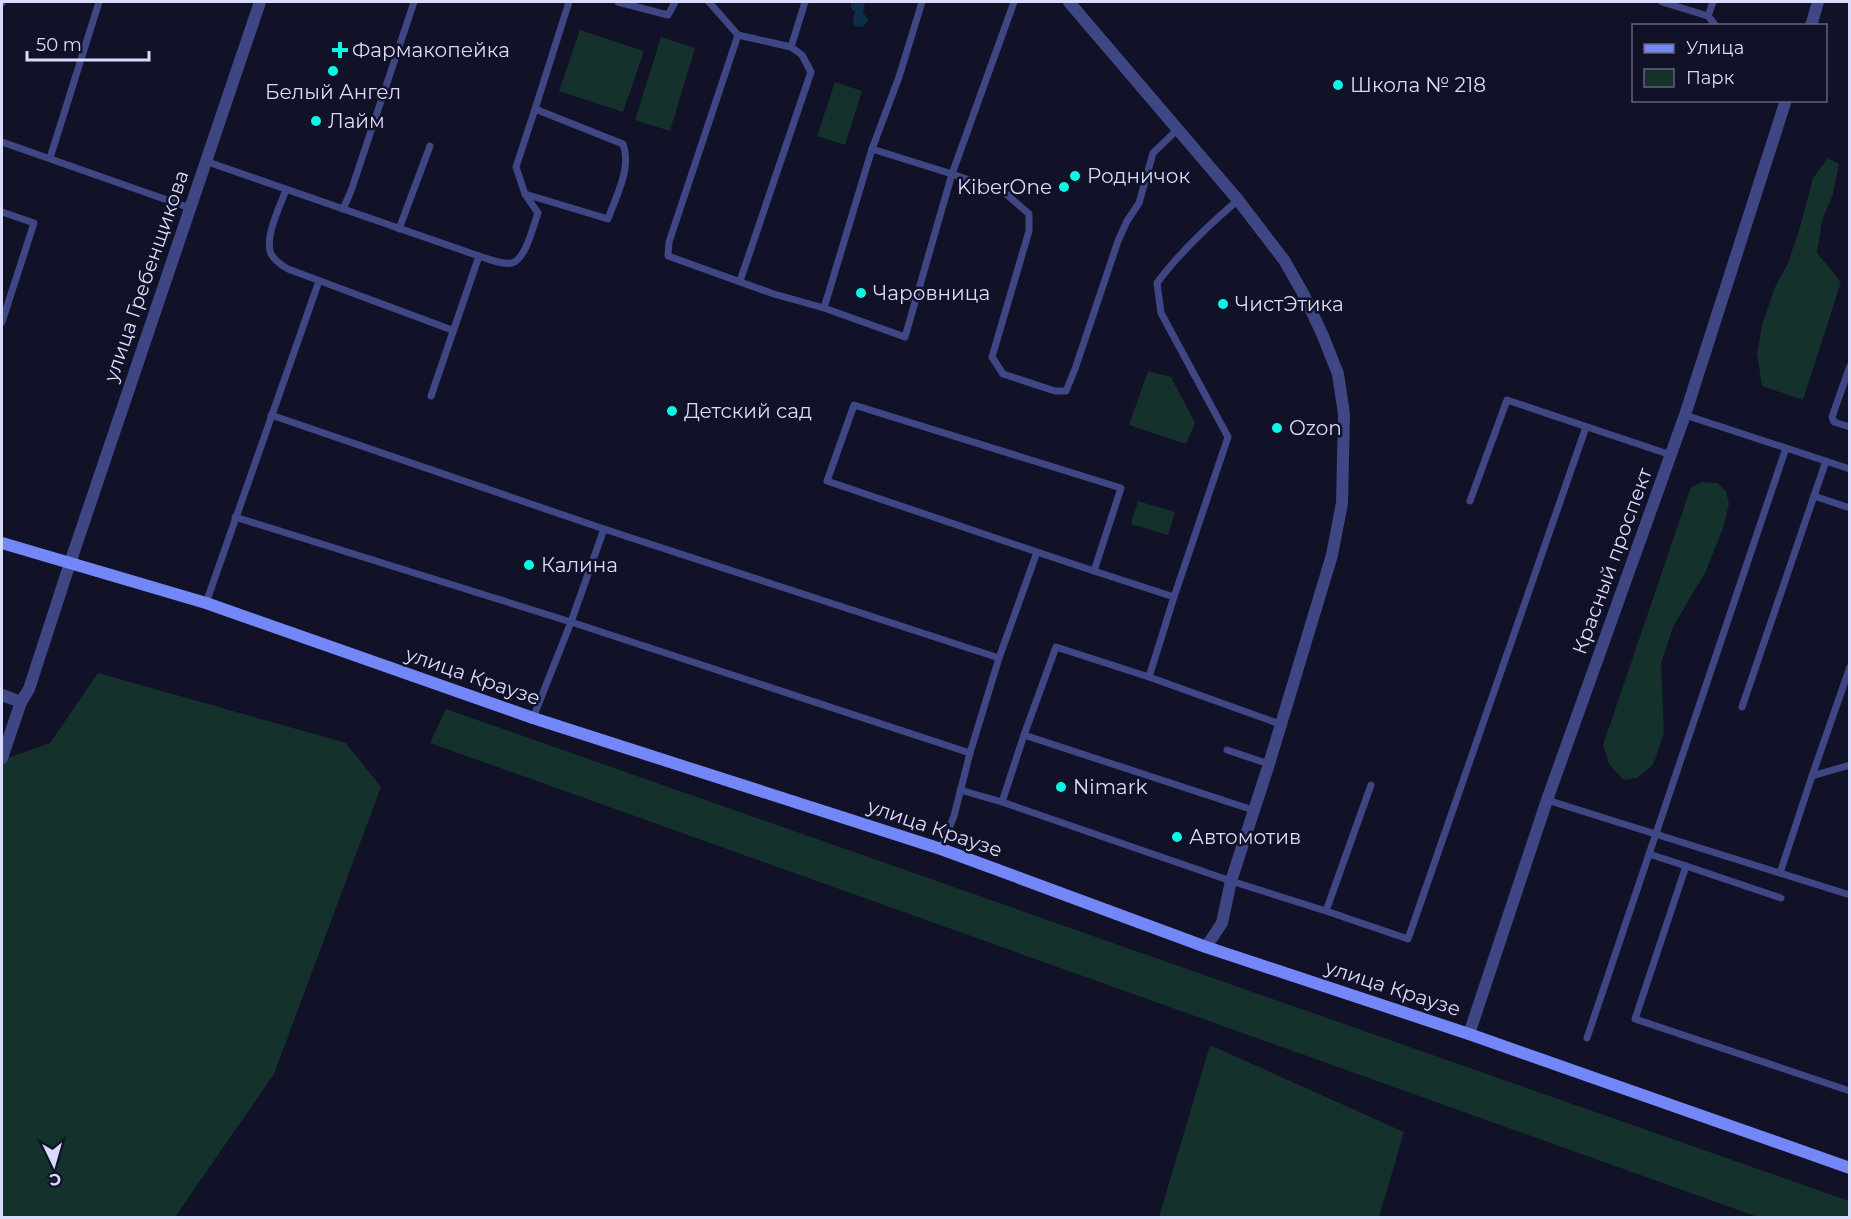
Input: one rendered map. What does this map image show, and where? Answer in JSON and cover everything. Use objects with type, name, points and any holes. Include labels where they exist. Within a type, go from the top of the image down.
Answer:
[{"type":"main road","name":"улица Краузе","points":[[2,543],[206,603],[533,718],[941,849],[1206,946],[1469,1034],[1850,1168]]},
{"type":"street","name":"улица Гребенщикова","points":[[2,758],[21,702],[29,689],[260,2]]},
{"type":"street","points":[[1069,2],[1238,200],[1284,260],[1308,304],[1338,374],[1344,414],[1342,503],[1332,555],[1231,881],[1222,923],[1206,946]]},
{"type":"street","points":[[1811,24],[1818,2]]},
{"type":"street","name":"Красный проспект","points":[[1469,1034],[1547,800],[1685,415],[1785,102]]},
{"type":"street","points":[[2,695],[21,702]]},
{"type":"lane","points":[[50,158],[99,2]]},
{"type":"lane","points":[[343,209],[414,2]]},
{"type":"lane","points":[[205,161],[500,263],[513,262],[523,254],[538,213],[525,194],[516,167],[569,2]]},
{"type":"lane","points":[[618,2],[668,15],[675,2]]},
{"type":"lane","points":[[709,2],[716,5],[738,35],[791,47],[802,56],[811,72],[740,281]]},
{"type":"lane","points":[[791,47],[805,2]]},
{"type":"lane","points":[[824,308],[872,149],[899,77],[922,2]]},
{"type":"lane","points":[[738,35],[669,242],[668,256],[905,337],[952,174],[1014,2]]},
{"type":"lane","points":[[1662,2],[1708,16],[1714,24]]},
{"type":"lane","points":[[1708,16],[1713,2]]},
{"type":"lane","points":[[525,194],[608,219],[627,165],[623,144],[535,109]]},
{"type":"lane","points":[[872,149],[1004,192],[1029,214],[1029,231],[992,357],[1003,374],[1055,391],[1066,391],[1118,242],[1127,221],[1139,203],[1153,153],[1178,129]]},
{"type":"lane","points":[[2,142],[190,208]]},
{"type":"lane","points":[[399,229],[430,146]]},
{"type":"lane","points":[[286,190],[270,233],[269,242],[270,253],[278,263],[288,270],[452,330]]},
{"type":"lane","points":[[1149,677],[1228,436],[1161,313],[1157,283],[1172,263],[1238,200]]},
{"type":"lane","points":[[2,212],[34,223],[2,322]]},
{"type":"lane","points":[[431,396],[479,256]]},
{"type":"lane","points":[[206,603],[319,281]]},
{"type":"lane","points":[[1850,366],[1832,417],[1834,422],[1850,427]]},
{"type":"lane","points":[[1470,501],[1507,400],[1671,455]]},
{"type":"lane","points":[[1094,571],[1121,488],[854,405],[827,481],[1037,552],[1094,571],[1174,597]]},
{"type":"lane","points":[[271,415],[604,529],[999,658]]},
{"type":"lane","points":[[1685,415],[1850,469]]},
{"type":"lane","points":[[960,790],[1002,802],[1408,939],[1587,427]]},
{"type":"lane","points":[[1587,1038],[1786,448]]},
{"type":"lane","points":[[1742,707],[1826,461]]},
{"type":"lane","points":[[1814,496],[1850,508]]},
{"type":"lane","points":[[235,517],[571,622],[970,753]]},
{"type":"lane","points":[[533,718],[571,622],[604,529]]},
{"type":"lane","points":[[941,849],[954,816],[970,753],[999,658],[1037,552]]},
{"type":"lane","points":[[1002,802],[1056,647],[1149,677],[1280,724]]},
{"type":"lane","points":[[1780,873],[1850,667]]},
{"type":"lane","points":[[1024,735],[1253,810]]},
{"type":"lane","points":[[1227,750],[1269,764]]},
{"type":"lane","points":[[1812,776],[1850,765]]},
{"type":"lane","points":[[1326,911],[1371,785]]},
{"type":"lane","points":[[1547,800],[1850,895]]},
{"type":"lane","points":[[1649,854],[1781,898]]},
{"type":"lane","points":[[1686,866],[1635,1019],[1850,1091]]},
{"type":"green space","points":[[580,30],[644,51],[623,112],[559,91]]},
{"type":"green space","points":[[661,37],[695,48],[670,131],[635,120]]},
{"type":"green space","points":[[835,82],[862,91],[845,145],[817,136]]},
{"type":"green space","points":[[1828,158],[1839,164],[1833,194],[1822,221],[1817,253],[1841,282],[1803,400],[1762,386],[1757,353],[1763,322],[1775,287],[1788,263],[1813,178]]},
{"type":"green space","points":[[1148,371],[1171,377],[1195,423],[1186,444],[1129,425]]},
{"type":"green space","points":[[1702,482],[1717,483],[1726,491],[1729,504],[1723,528],[1706,571],[1673,627],[1661,663],[1664,733],[1653,765],[1637,778],[1624,780],[1609,764],[1603,745],[1691,487]]},
{"type":"green space","points":[[1138,501],[1175,512],[1168,535],[1131,524]]},
{"type":"green space","points":[[98,673],[346,743],[381,787],[274,1074],[175,1217],[2,1217],[2,760],[50,743]]},
{"type":"green space","points":[[446,709],[1849,1201],[1849,1217],[1758,1217],[430,743]]},
{"type":"green space","points":[[1210,1045],[1404,1132],[1379,1217],[1159,1217]]},
{"type":"water","points":[[851,2],[865,2],[863,13],[868,20],[864,26],[854,25],[855,13]]},
{"type":"place","name":"Фармакопейка","points":[[340,50]]},
{"type":"place","name":"Белый Ангел","points":[[333,71]]},
{"type":"place","name":"Школа № 218","points":[[1338,85]]},
{"type":"place","name":"Лайм","points":[[316,121]]},
{"type":"place","name":"Родничок","points":[[1075,176]]},
{"type":"place","name":"KiberOne","points":[[1064,187]]},
{"type":"place","name":"Чаровница","points":[[861,293]]},
{"type":"place","name":"ЧистЭтика","points":[[1223,304]]},
{"type":"place","name":"Детский сад","points":[[672,411]]},
{"type":"place","name":"Ozon","points":[[1277,428]]},
{"type":"place","name":"Калина","points":[[529,565]]},
{"type":"place","name":"Nimark","points":[[1061,787]]},
{"type":"place","name":"Автомотив","points":[[1177,837]]}]
